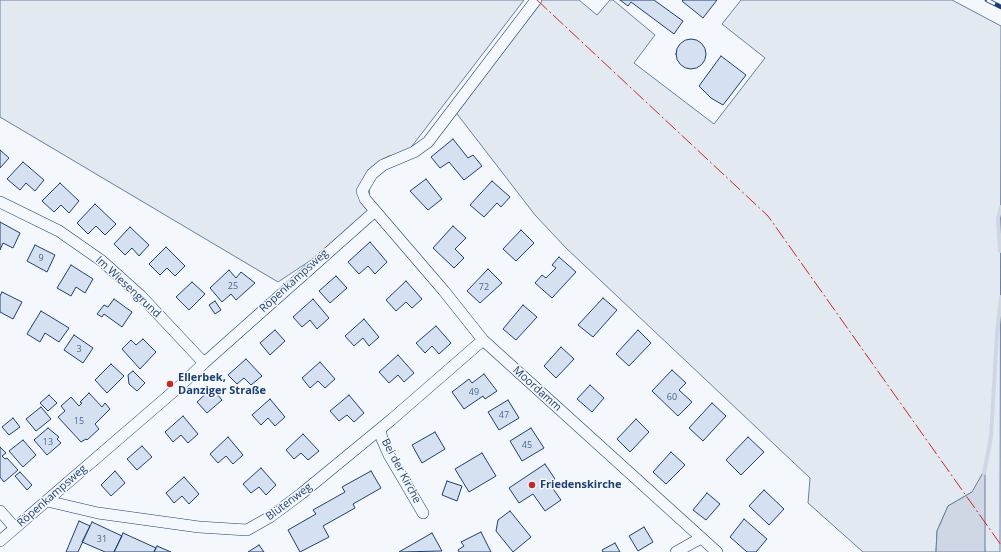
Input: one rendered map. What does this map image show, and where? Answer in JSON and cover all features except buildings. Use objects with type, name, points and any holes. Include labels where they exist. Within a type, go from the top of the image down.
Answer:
[{"type":"street","points":[[374,212],[365,199],[362,191],[372,174],[383,165],[414,152],[428,142],[536,0]]},
{"type":"street","name":"Im Wiesengrund","points":[[0,202],[59,231],[102,261],[141,296],[204,363]]},
{"type":"street","name":"Moordamm","points":[[374,212],[444,291],[483,340],[717,552]]},
{"type":"street","name":"Röpenkampsweg","points":[[0,541],[181,385],[374,212]]},
{"type":"street","name":"Blütenweg","points":[[47,501],[98,513],[199,527],[248,530],[270,517],[301,494],[380,429],[483,340]]},
{"type":"street","name":"Bei der Kirche","points":[[380,429],[382,440],[389,455],[423,513]]},
{"type":"street","points":[[0,511],[15,528]]},
{"type":"street","points":[[676,552],[700,538]]},
{"type":"shaded area","points":[[0,0],[524,0],[409,150],[402,154],[389,156],[381,160],[372,168],[369,174],[370,221],[278,282],[0,117]]},
{"type":"shaded area","points":[[542,0],[579,0],[597,15],[610,0],[613,0],[655,35],[634,63],[714,124],[765,58],[722,24],[741,0],[952,0],[1001,26],[1000,552],[985,552],[984,536],[972,492],[948,506],[937,531],[936,552],[863,552],[808,503],[810,478],[566,248],[535,215],[454,110]]},
{"type":"shaded area","points":[[985,469],[985,552],[936,552],[937,531],[948,506],[972,492]]},
{"type":"waterway","points":[[1000,251],[998,218],[1001,207]]},
{"type":"waterway","points":[[984,473],[991,437],[997,334],[1001,297]]},
{"type":"railway","points":[[987,0],[1001,7]]},
{"type":"power","points":[[537,0],[768,216],[1001,545]]},
{"type":"place","name":"Ellerbek, Danziger Straße","points":[[170,384]]},
{"type":"place","name":"Friedenskirche","points":[[532,485]]}]
